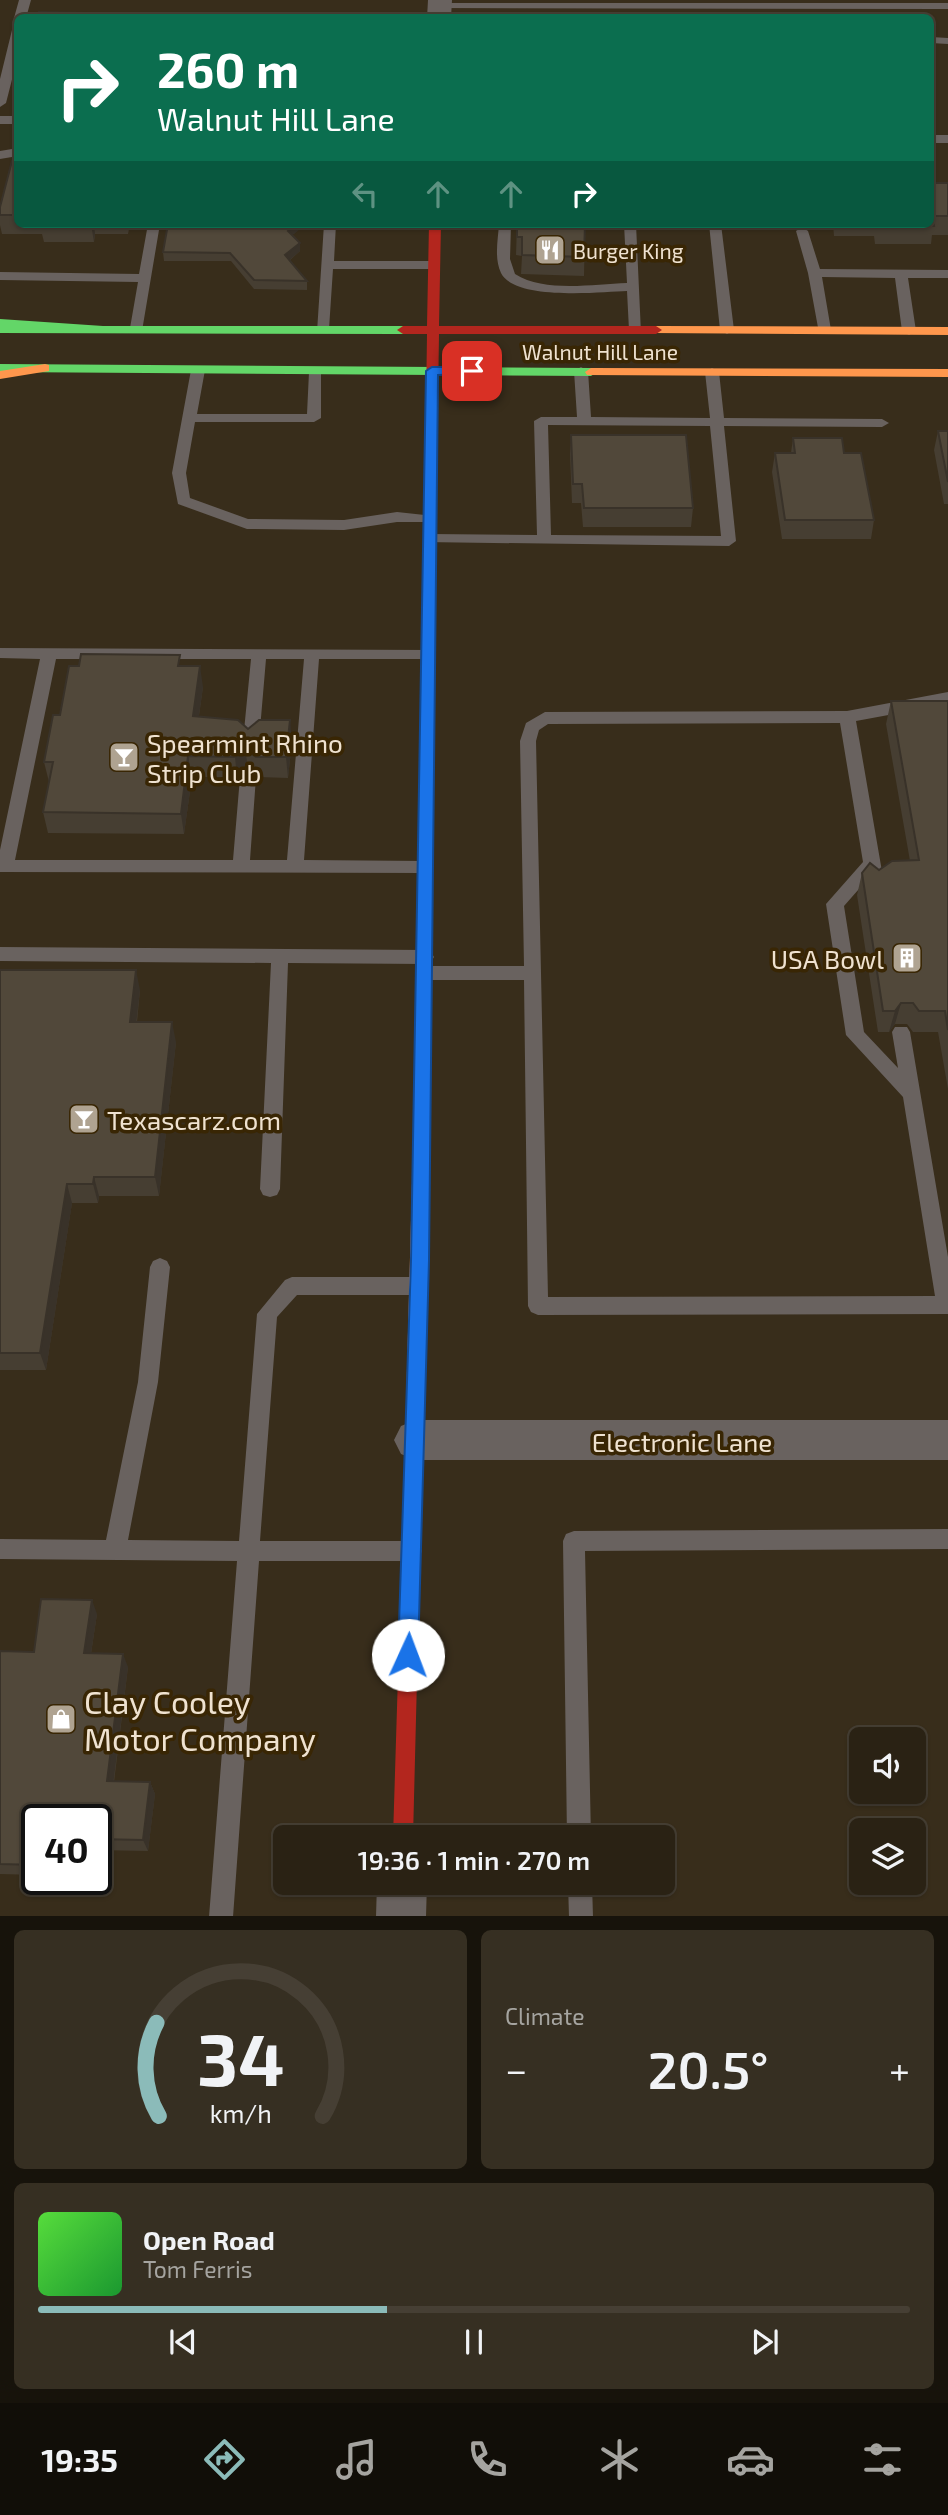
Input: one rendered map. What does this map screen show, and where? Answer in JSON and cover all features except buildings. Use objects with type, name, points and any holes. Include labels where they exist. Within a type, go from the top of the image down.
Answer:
[{"type":"main road","points":[[403,1825],[416,1440],[435,228]]},
{"type":"main road","points":[[0,323],[99,328]]},
{"type":"main road","name":"Walnut Hill Lane","points":[[0,329],[948,331]]},
{"type":"main road","name":"Walnut Hill Lane","points":[[0,368],[316,372],[948,373]]},
{"type":"main road","points":[[0,375],[45,368]]},
{"type":"street","name":"Electronic Lane","points":[[416,1440],[948,1440]]},
{"type":"street","points":[[401,1916],[402,1895]]},
{"type":"lane","points":[[439,8],[523,12],[790,3],[948,6]]},
{"type":"lane","points":[[0,104],[14,46]]},
{"type":"lane","points":[[137,328],[153,228]]},
{"type":"lane","points":[[322,329],[330,228]]},
{"type":"lane","points":[[505,228],[505,267],[511,278],[519,283],[536,287],[634,288]]},
{"type":"lane","points":[[630,228],[636,330]]},
{"type":"lane","points":[[715,228],[727,330]]},
{"type":"lane","points":[[802,231],[816,273],[824,330]]},
{"type":"lane","points":[[327,265],[434,265]]},
{"type":"lane","points":[[816,273],[948,274]]},
{"type":"lane","points":[[901,274],[909,331]]},
{"type":"lane","points":[[0,276],[144,278]]},
{"type":"lane","points":[[198,370],[179,472],[183,502],[247,524],[344,525],[397,517],[429,519]]},
{"type":"lane","points":[[582,371],[584,422]]},
{"type":"lane","points":[[189,418],[314,418],[316,372]]},
{"type":"lane","points":[[429,539],[729,541],[712,372]]},
{"type":"lane","points":[[544,540],[541,421],[882,423]]},
{"type":"lane","points":[[0,653],[427,654]]},
{"type":"lane","points":[[49,654],[3,866],[425,867]]},
{"type":"lane","points":[[251,741],[259,654]]},
{"type":"lane","points":[[295,866],[312,654]]},
{"type":"lane","points":[[901,1032],[947,1305],[538,1306],[528,741],[532,727],[545,718],[847,717],[948,698]]},
{"type":"lane","points":[[847,717],[875,883]]},
{"type":"lane","points":[[240,865],[248,777]]},
{"type":"lane","points":[[871,864],[835,904],[855,1035],[911,1094]]},
{"type":"lane","points":[[0,954],[280,956],[533,973]]},
{"type":"lane","points":[[270,1189],[280,956]]},
{"type":"lane","points":[[116,1550],[148,1382],[160,1267]]},
{"type":"lane","points":[[221,1916],[267,1314],[292,1286],[419,1286]]},
{"type":"lane","points":[[579,1825],[574,1541],[948,1539]]},
{"type":"lane","points":[[0,1549],[411,1551]]},
{"type":"lane","points":[[580,1895],[581,1916]]},
{"type":"traffic: fast","points":[[0,323],[99,328]]},
{"type":"traffic: fast","points":[[0,329],[403,330]]},
{"type":"traffic: fast","points":[[0,368],[591,372]]},
{"type":"traffic: fast","points":[[421,1146],[431,476]]},
{"type":"traffic: slow","points":[[656,330],[948,331]]},
{"type":"traffic: slow","points":[[0,375],[45,368]]},
{"type":"traffic: slow","points":[[591,372],[948,373]]},
{"type":"traffic: slow","points":[[413,1480],[421,1146]]},
{"type":"traffic: jam","points":[[431,476],[435,228]]},
{"type":"traffic: jam","points":[[403,330],[656,330]]},
{"type":"traffic: jam","points":[[403,1825],[413,1480]]},
{"type":"place","name":"Burger King","points":[[550,250]]},
{"type":"place","name":"Spearmint Rhino Strip Club","points":[[124,757]]},
{"type":"place","name":"USA Bowl","points":[[907,958]]},
{"type":"place","name":"Texascarz.com","points":[[84,1119]]},
{"type":"place","name":"Clay Cooley Motor Company","points":[[61,1719]]},
{"type":"route","points":[[408,1655],[420,1260],[432,371],[472,371]]}]
